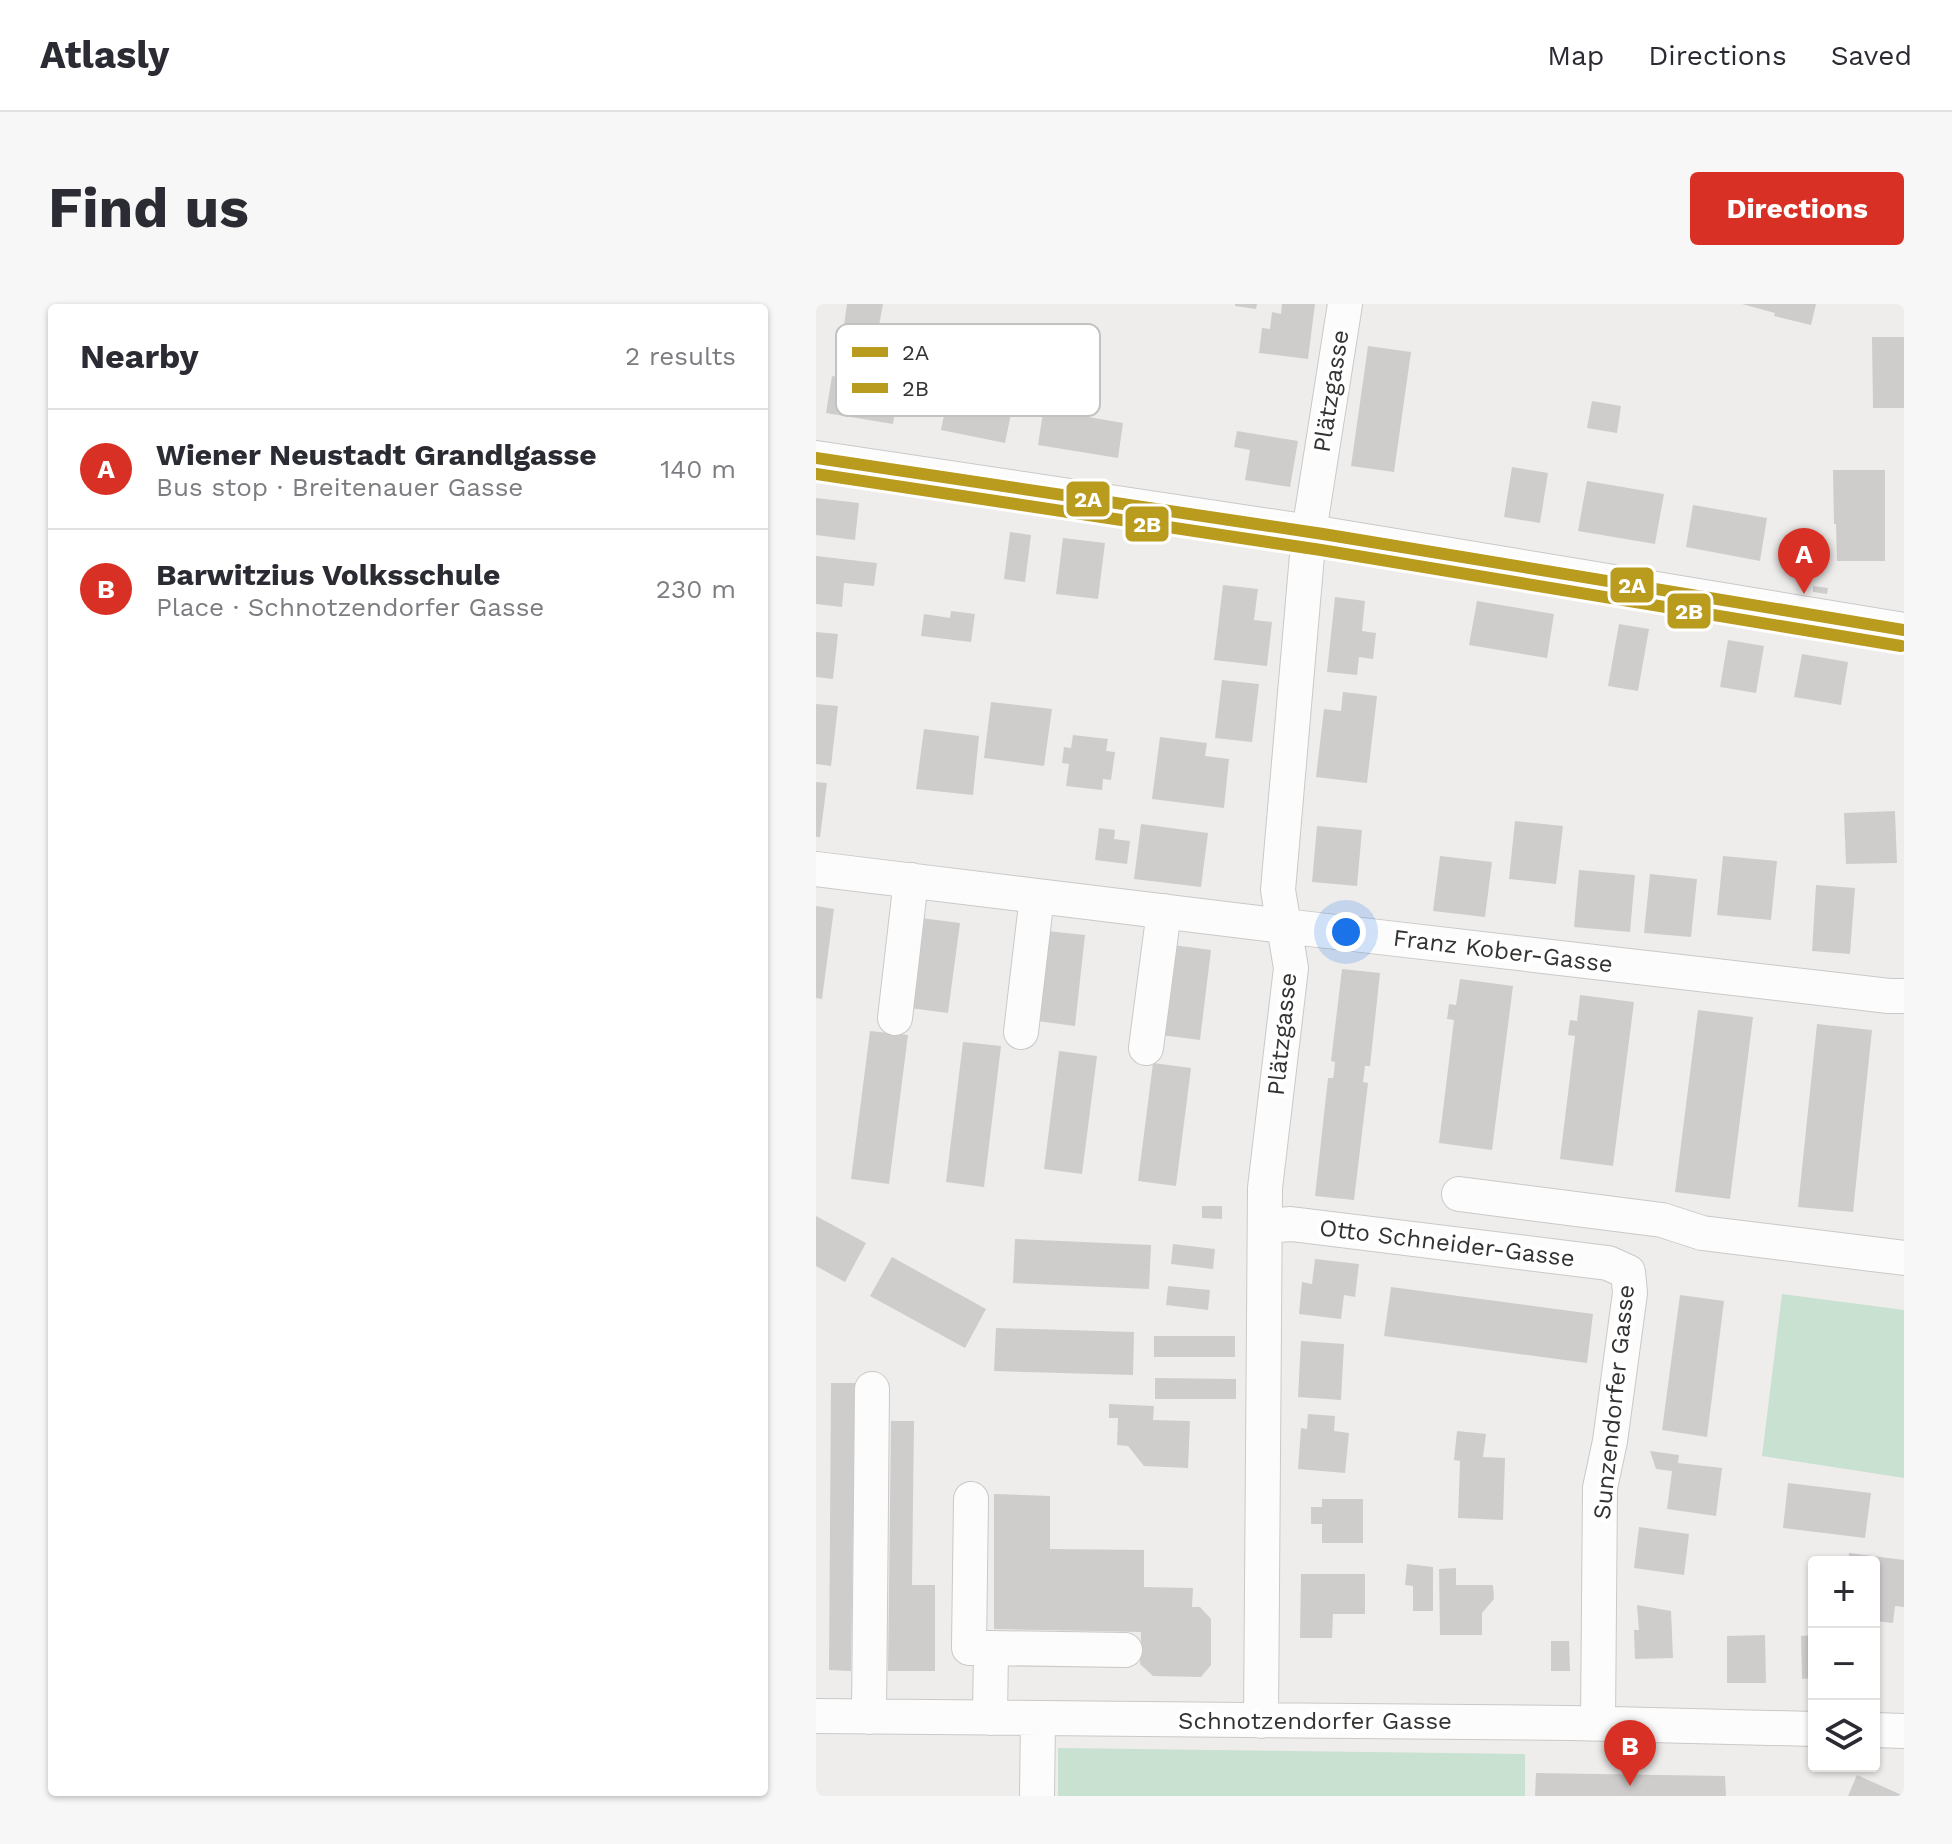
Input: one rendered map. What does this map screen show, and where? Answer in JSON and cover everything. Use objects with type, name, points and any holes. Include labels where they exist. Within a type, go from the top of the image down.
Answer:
[{"type":"street","name":"Plätzgasse","points":[[1261,1721],[1265,1188],[1291,968],[1278,890],[1309,532],[1345,304]]},
{"type":"street","points":[[816,458],[1309,532],[1904,630]]},
{"type":"street","name":"Franz Kober-Gasse","points":[[816,869],[1904,996]]},
{"type":"street","points":[[895,1018],[911,880]]},
{"type":"street","points":[[1021,1032],[1037,896]]},
{"type":"street","points":[[1146,1048],[1164,911]]},
{"type":"street","points":[[1459,1194],[1662,1220],[1702,1233],[1904,1258]]},
{"type":"street","name":"Otto Schneider-Gasse","points":[[1265,1226],[1291,1224],[1593,1261],[1608,1263],[1628,1272]]},
{"type":"street","name":"Sunzendorfer Gasse","points":[[1598,1723],[1600,1488],[1610,1441],[1630,1293],[1628,1272]]},
{"type":"street","points":[[869,1717],[872,1389]]},
{"type":"street","points":[[971,1499],[969,1648],[1125,1650]]},
{"type":"street","points":[[990,1718],[991,1648]]},
{"type":"street","name":"Schnotzendorfer Gasse","points":[[816,1716],[1598,1723],[1808,1729]]},
{"type":"street","points":[[1037,1796],[1038,1719]]},
{"type":"street","points":[[1880,1730],[1904,1731]]},
{"type":"green space","points":[[1782,1294],[1904,1310],[1904,1478],[1762,1456]]},
{"type":"green space","points":[[1058,1748],[1525,1754],[1525,1796],[1058,1796]]},
{"type":"building","points":[[847,304],[883,304],[879,324],[844,324]]},
{"type":"building","points":[[1235,304],[1257,304],[1256,309]]},
{"type":"building","points":[[1282,304],[1315,304],[1308,359],[1259,353],[1262,328],[1270,329],[1272,312],[1281,314]]},
{"type":"building","points":[[1742,304],[1816,304],[1811,325]]},
{"type":"building","points":[[1872,337],[1904,337],[1904,408],[1873,408]]},
{"type":"building","points":[[1368,346],[1411,352],[1394,472],[1351,466]]},
{"type":"building","points":[[832,376],[836,377],[836,415],[826,413]]},
{"type":"building","points":[[1592,401],[1621,406],[1617,433],[1587,428]]},
{"type":"building","points":[[844,416],[894,416],[893,424]]},
{"type":"building","points":[[944,416],[1011,416],[1005,443],[941,430]]},
{"type":"building","points":[[1042,416],[1083,416],[1123,423],[1118,458],[1038,445]]},
{"type":"building","points":[[1237,431],[1298,441],[1290,487],[1245,480],[1250,450],[1234,447]]},
{"type":"building","points":[[1512,467],[1548,473],[1540,523],[1504,517]]},
{"type":"building","points":[[1833,470],[1885,470],[1885,561],[1837,561]]},
{"type":"building","points":[[1587,481],[1664,494],[1655,544],[1578,531]]},
{"type":"building","points":[[816,498],[859,503],[855,540],[816,535]]},
{"type":"building","points":[[1693,505],[1767,518],[1760,561],[1686,547]]},
{"type":"building","points":[[1010,532],[1031,535],[1025,582],[1004,579]]},
{"type":"building","points":[[1063,538],[1105,543],[1098,599],[1056,594]]},
{"type":"building","points":[[816,556],[877,563],[874,586],[844,583],[842,607],[816,604]]},
{"type":"building","points":[[1223,585],[1258,589],[1254,620],[1272,622],[1267,666],[1214,660]]},
{"type":"building","points":[[1813,586],[1828,588],[1827,594],[1813,592]]},
{"type":"building","points":[[1335,597],[1365,601],[1362,631],[1376,633],[1373,659],[1359,657],[1357,675],[1327,672]]},
{"type":"building","points":[[1477,601],[1554,614],[1547,658],[1469,645]]},
{"type":"building","points":[[951,611],[975,614],[971,642],[921,636],[924,614],[950,618]]},
{"type":"building","points":[[1619,624],[1649,629],[1638,691],[1608,686]]},
{"type":"building","points":[[816,632],[838,634],[833,679],[816,677]]},
{"type":"building","points":[[1728,640],[1764,646],[1756,693],[1720,687]]},
{"type":"building","points":[[1802,654],[1848,662],[1841,705],[1794,697]]},
{"type":"building","points":[[1222,680],[1259,684],[1252,742],[1215,738]]},
{"type":"building","points":[[1343,692],[1377,696],[1367,783],[1316,777],[1324,709],[1341,711]]},
{"type":"building","points":[[991,702],[1052,709],[1044,766],[984,758]]},
{"type":"building","points":[[816,704],[838,706],[831,766],[816,764]]},
{"type":"building","points":[[924,729],[979,736],[973,795],[916,789]]},
{"type":"building","points":[[1073,735],[1108,739],[1106,751],[1115,752],[1111,780],[1103,779],[1102,790],[1066,786],[1069,764],[1062,763],[1064,747],[1071,748]]},
{"type":"building","points":[[1160,737],[1207,743],[1205,756],[1229,759],[1224,808],[1152,799]]},
{"type":"building","points":[[816,782],[827,783],[820,837],[816,837]]},
{"type":"building","points":[[1895,811],[1897,863],[1846,864],[1844,813]]},
{"type":"building","points":[[1515,821],[1563,826],[1556,884],[1509,879]]},
{"type":"building","points":[[1141,824],[1208,833],[1201,887],[1134,879]]},
{"type":"building","points":[[1317,826],[1362,830],[1357,886],[1312,882]]},
{"type":"building","points":[[1099,828],[1115,830],[1114,839],[1130,841],[1127,864],[1095,860]]},
{"type":"building","points":[[1440,856],[1492,862],[1485,917],[1433,911]]},
{"type":"building","points":[[1723,856],[1777,861],[1771,920],[1717,915]]},
{"type":"building","points":[[1579,870],[1635,875],[1630,932],[1574,927]]},
{"type":"building","points":[[1650,874],[1697,879],[1691,937],[1644,933]]},
{"type":"building","points":[[1816,885],[1855,888],[1850,954],[1812,951]]},
{"type":"building","points":[[816,906],[834,909],[822,999],[816,998]]},
{"type":"building","points":[[921,918],[960,923],[948,1013],[910,1008]]},
{"type":"building","points":[[1047,931],[1085,935],[1075,1026],[1037,1021]]},
{"type":"building","points":[[1173,945],[1211,950],[1200,1040],[1161,1035]]},
{"type":"building","points":[[1342,969],[1380,973],[1370,1066],[1365,1066],[1363,1082],[1368,1083],[1354,1200],[1315,1196],[1328,1078],[1333,1078],[1334,1072],[1335,1062],[1331,1061]]},
{"type":"building","points":[[1460,979],[1513,986],[1492,1150],[1439,1143],[1454,1020],[1447,1019],[1449,1004],[1456,1005]]},
{"type":"building","points":[[1580,995],[1634,1002],[1613,1166],[1560,1159],[1575,1036],[1568,1035],[1570,1020],[1577,1021]]},
{"type":"building","points":[[1698,1010],[1753,1017],[1730,1199],[1675,1192]]},
{"type":"building","points":[[1817,1024],[1872,1030],[1853,1212],[1798,1207]]},
{"type":"building","points":[[870,1031],[908,1035],[889,1184],[851,1179]]},
{"type":"building","points":[[963,1042],[1001,1046],[984,1187],[946,1182]]},
{"type":"building","points":[[1059,1051],[1097,1056],[1082,1174],[1044,1169]]},
{"type":"building","points":[[1153,1063],[1191,1068],[1176,1186],[1138,1181]]},
{"type":"building","points":[[1202,1206],[1222,1206],[1222,1219],[1202,1218]]},
{"type":"building","points":[[816,1216],[866,1243],[845,1282],[816,1266]]},
{"type":"building","points":[[1015,1239],[1151,1245],[1149,1289],[1013,1283]]},
{"type":"building","points":[[1173,1244],[1215,1249],[1213,1269],[1171,1264]]},
{"type":"building","points":[[892,1257],[986,1309],[965,1348],[870,1296]]},
{"type":"building","points":[[1315,1259],[1359,1264],[1355,1297],[1344,1295],[1341,1319],[1299,1314],[1302,1282],[1312,1284]]},
{"type":"building","points":[[1168,1286],[1210,1290],[1208,1310],[1166,1305]]},
{"type":"building","points":[[1391,1287],[1593,1314],[1587,1363],[1384,1336]]},
{"type":"building","points":[[1680,1295],[1724,1301],[1707,1437],[1662,1430]]},
{"type":"building","points":[[996,1328],[1134,1332],[1133,1375],[994,1371]]},
{"type":"building","points":[[1154,1336],[1235,1336],[1235,1357],[1154,1357]]},
{"type":"building","points":[[1301,1341],[1344,1344],[1341,1400],[1298,1397]]},
{"type":"building","points":[[1155,1378],[1236,1379],[1236,1399],[1155,1399]]},
{"type":"building","points":[[831,1383],[855,1383],[851,1671],[829,1670]]},
{"type":"building","points":[[1109,1404],[1154,1406],[1153,1420],[1190,1421],[1188,1468],[1144,1466],[1128,1446],[1117,1445],[1118,1418],[1109,1418]]},
{"type":"building","points":[[1308,1414],[1335,1416],[1334,1431],[1349,1433],[1345,1473],[1298,1469],[1301,1428],[1307,1429]]},
{"type":"building","points":[[891,1421],[914,1421],[912,1585],[935,1585],[935,1671],[888,1671]]},
{"type":"building","points":[[1457,1431],[1486,1434],[1483,1457],[1505,1458],[1503,1520],[1458,1518],[1460,1461],[1454,1460]]},
{"type":"building","points":[[1650,1451],[1679,1455],[1678,1463],[1722,1468],[1716,1516],[1667,1509],[1672,1471],[1656,1469]]},
{"type":"building","points":[[1788,1483],[1871,1493],[1865,1538],[1783,1528]]},
{"type":"building","points":[[994,1494],[1050,1496],[1050,1549],[1144,1550],[1144,1587],[1193,1588],[1192,1607],[1200,1607],[1211,1619],[1211,1665],[1201,1677],[1153,1676],[1140,1664],[1141,1632],[994,1629]]},
{"type":"building","points":[[1322,1499],[1363,1499],[1363,1543],[1322,1543],[1322,1524],[1311,1524],[1311,1507],[1322,1507]]},
{"type":"building","points":[[1639,1527],[1689,1534],[1684,1575],[1634,1568]]},
{"type":"building","points":[[1880,1557],[1904,1560],[1904,1607],[1895,1606],[1893,1623],[1880,1622]]},
{"type":"building","points":[[1407,1564],[1433,1567],[1433,1611],[1413,1611],[1413,1586],[1405,1585]]},
{"type":"building","points":[[1456,1568],[1456,1585],[1493,1585],[1494,1599],[1482,1613],[1482,1635],[1440,1635],[1439,1569]]},
{"type":"building","points":[[1301,1574],[1365,1574],[1365,1614],[1333,1614],[1332,1638],[1300,1638]]},
{"type":"building","points":[[1637,1605],[1671,1611],[1673,1658],[1635,1659],[1634,1630],[1639,1630]]},
{"type":"building","points":[[1765,1635],[1766,1683],[1727,1683],[1727,1636]]},
{"type":"building","points":[[1808,1635],[1808,1678],[1802,1679],[1801,1636]]},
{"type":"building","points":[[1551,1641],[1569,1641],[1570,1671],[1551,1671]]},
{"type":"building","points":[[1536,1773],[1725,1776],[1726,1796],[1535,1796]]},
{"type":"building","points":[[1857,1775],[1904,1796],[1848,1796]]},
{"type":"transit line","name":"2A","points":[[816,458],[1323,534],[1904,630]]},
{"type":"transit line","name":"2B","points":[[816,474],[1321,550],[1901,646]]},
{"type":"place","name":"Wiener Neustadt Grandlgasse","points":[[1804,594]]},
{"type":"place","name":"Barwitzius Volksschule","points":[[1630,1786]]}]
